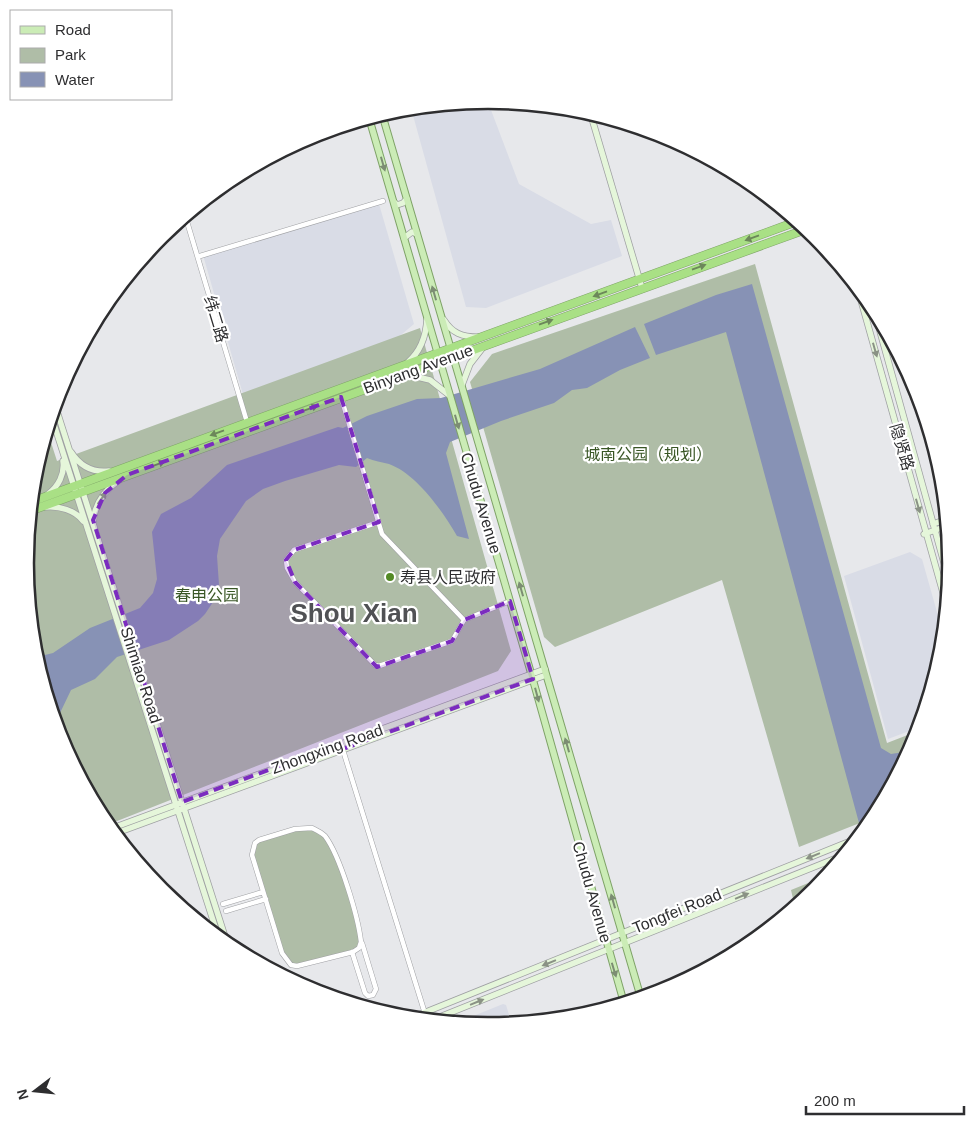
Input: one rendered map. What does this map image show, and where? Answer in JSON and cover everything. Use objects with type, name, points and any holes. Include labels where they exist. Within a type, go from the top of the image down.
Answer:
[{"type":"highway","name":"Binyang Avenue","points":[[641,284],[792,225]]},
{"type":"highway","name":"Binyang Avenue","points":[[124,472],[247,422],[399,372],[641,284],[799,232]]},
{"type":"highway","name":"Binyang Avenue","points":[[38,503],[341,397],[399,372]]},
{"type":"main road","name":"Chudu Avenue","points":[[384,121],[639,991]]},
{"type":"main road","name":"Chudu Avenue","points":[[371,124],[531,673],[622,997]]},
{"type":"street","points":[[593,121],[641,284]]},
{"type":"street","points":[[394,202],[397,205],[403,203],[407,198]]},
{"type":"street","points":[[200,256],[383,201]]},
{"type":"street","name":"纬二路","points":[[187,222],[247,422]]},
{"type":"street","points":[[404,238],[412,232],[417,234]]},
{"type":"street","name":"隐贤路","points":[[863,306],[941,588]]},
{"type":"street","points":[[440,312],[455,333],[489,339]]},
{"type":"street","points":[[399,372],[420,349],[427,329],[427,317]]},
{"type":"street","name":"隐贤路","points":[[882,337],[942,555]]},
{"type":"street","points":[[462,389],[464,377],[470,364],[489,339]]},
{"type":"street","points":[[399,372],[420,376],[438,385],[449,396]]},
{"type":"street","points":[[341,397],[382,534],[464,620]]},
{"type":"street","name":"Shimiao Road","points":[[57,419],[64,446],[117,612],[223,932]]},
{"type":"street","name":"Shimiao Road","points":[[55,425],[64,446]]},
{"type":"street","points":[[64,446],[84,467],[101,472],[124,472]]},
{"type":"street","points":[[38,501],[51,492],[61,476],[64,465],[64,446]]},
{"type":"street","points":[[91,530],[99,501],[124,472]]},
{"type":"street","points":[[38,505],[52,506],[71,511],[79,516],[91,530]]},
{"type":"street","points":[[379,522],[294,550],[286,560],[287,568],[295,582],[375,665],[379,666],[452,641],[464,620],[510,601]]},
{"type":"street","points":[[925,534],[940,523]]},
{"type":"street","points":[[934,527],[940,527]]},
{"type":"street","name":"Zhongxing Road","points":[[122,831],[531,673],[545,672]]},
{"type":"street","name":"Zhongxing Road","points":[[342,746],[545,672]]},
{"type":"street","points":[[342,746],[425,1012]]},
{"type":"street","name":"Shimiao Road","points":[[181,807],[215,926]]},
{"type":"street","name":"Zhongxing Road","points":[[118,826],[181,807]]},
{"type":"street","points":[[352,952],[365,993],[368,996],[373,995],[376,989],[361,942],[346,883],[332,846],[323,833],[312,828],[295,829],[255,843],[252,855],[282,953],[291,965],[304,966],[352,952],[359,948],[361,942]]},
{"type":"street","name":"Tongfei Road","points":[[426,1013],[846,843]]},
{"type":"street","name":"Tongfei Road","points":[[445,1015],[833,860]]},
{"type":"street","points":[[223,904],[263,892]]},
{"type":"street","points":[[226,911],[266,899]]},
{"type":"highlighted area","points":[[341,397],[379,522],[294,550],[286,560],[295,582],[377,667],[452,641],[464,620],[510,601],[533,679],[343,749],[341,743],[182,802],[93,520],[105,493],[127,475]]},
{"type":"shaded area","points":[[490,109],[519,184],[591,224],[611,220],[622,256],[486,308],[466,307],[413,115],[458,110]]},
{"type":"shaded area","points":[[379,204],[414,324],[389,345],[244,398],[203,255]]},
{"type":"shaded area","points":[[910,552],[922,559],[938,617],[934,652],[927,681],[910,731],[888,739],[844,576]]},
{"type":"shaded area","points":[[503,1004],[506,1005],[510,1016],[488,1017],[472,1016]]},
{"type":"green space","name":"城南公园（规划）","points":[[755,264],[887,743],[909,735],[881,790],[860,823],[799,847],[722,580],[555,647],[544,637],[470,382],[492,354]]},
{"type":"green space","name":"春申公园","points":[[420,328],[511,651],[498,671],[115,822],[95,790],[68,737],[49,681],[42,652],[35,593],[35,533],[42,474],[50,441],[57,461]]},
{"type":"green space","points":[[311,829],[322,835],[334,854],[351,903],[359,942],[357,948],[351,951],[303,965],[291,963],[283,953],[254,855],[258,842],[295,831]]},
{"type":"green space","points":[[811,882],[793,900],[791,890]]},
{"type":"water","points":[[752,284],[881,748],[891,754],[901,752],[881,790],[859,824],[726,332],[656,355],[644,324],[716,295]]},
{"type":"water","points":[[635,327],[650,358],[620,370],[587,388],[572,390],[554,403],[501,421],[450,442],[446,453],[469,539],[457,536],[437,505],[409,476],[389,464],[367,458],[356,467],[339,465],[263,489],[246,501],[220,539],[217,556],[219,585],[215,599],[205,614],[198,621],[169,640],[117,657],[95,679],[71,690],[60,713],[42,653],[45,655],[53,653],[90,628],[140,608],[153,593],[157,579],[152,532],[161,514],[191,498],[227,465],[338,427],[343,428],[367,416],[417,399],[441,398],[540,369]]},
{"type":"place","name":"寿县人民政府","points":[[390,577]]},
{"type":"district","name":"Shou Xian","points":[[354,613]]}]
